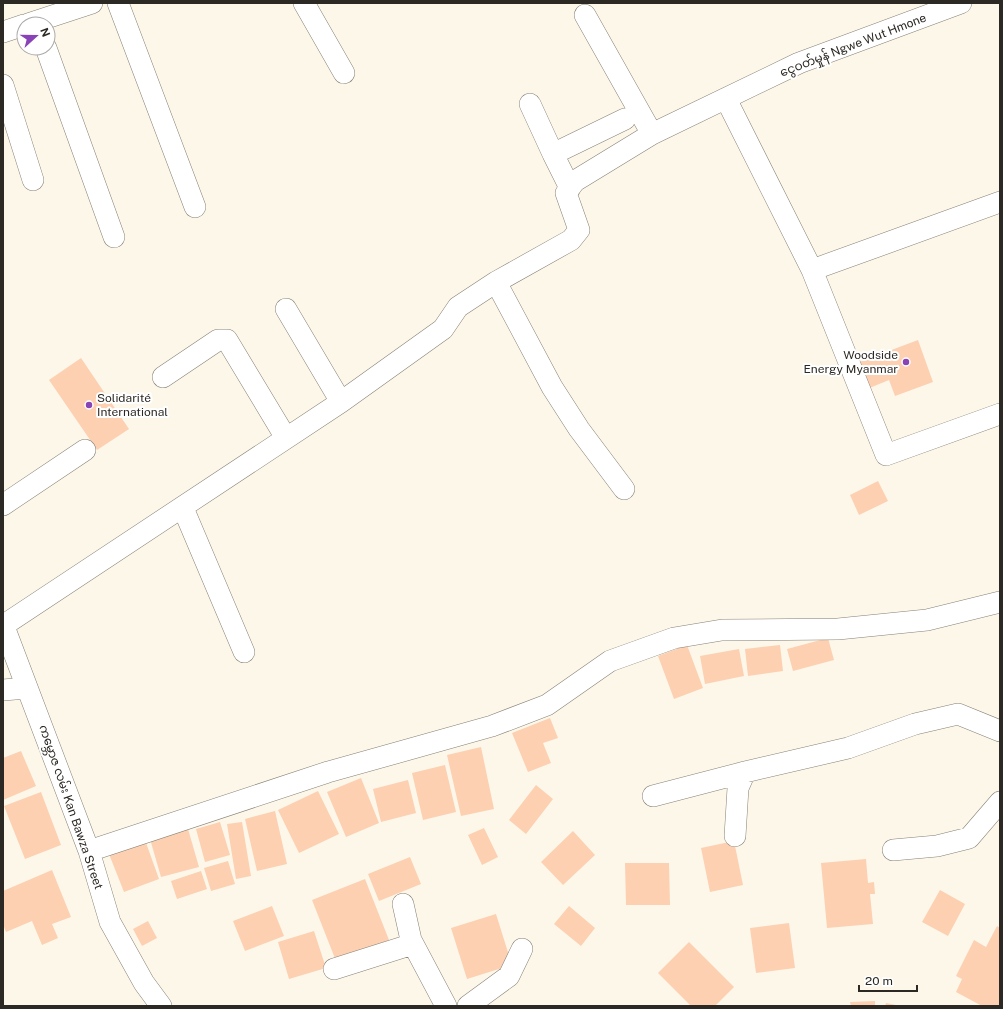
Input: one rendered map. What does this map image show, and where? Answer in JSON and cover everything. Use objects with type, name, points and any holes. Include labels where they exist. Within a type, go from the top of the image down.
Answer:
[{"type":"street","points":[[55,16],[92,3]]},
{"type":"street","points":[[118,3],[195,207]]},
{"type":"street","points":[[304,3],[344,73]]},
{"type":"street","name":"ငွေဝတ်မှုန် Ngwe Wut Hmone","points":[[570,188],[575,180],[652,134],[799,63],[961,3]]},
{"type":"street","points":[[585,15],[652,134]]},
{"type":"street","points":[[3,32],[16,28]]},
{"type":"street","points":[[49,56],[114,238]]},
{"type":"street","points":[[3,85],[33,180]]},
{"type":"street","points":[[726,99],[812,270],[886,454],[1000,414]]},
{"type":"street","points":[[3,624],[183,508],[341,402],[442,329],[458,307],[496,282],[571,240],[579,230],[566,193],[570,188],[530,104]]},
{"type":"street","points":[[553,154],[625,119]]},
{"type":"street","points":[[812,270],[1000,202]]},
{"type":"street","points":[[496,282],[552,387],[579,428],[624,489]]},
{"type":"street","points":[[286,309],[341,402]]},
{"type":"street","points":[[163,377],[218,340],[227,340],[286,438]]},
{"type":"street","points":[[3,505],[85,450]]},
{"type":"street","points":[[183,508],[244,652]]},
{"type":"street","points":[[89,851],[328,772],[492,726],[547,705],[610,661],[674,638],[722,630],[838,629],[927,620],[1000,602]]},
{"type":"street","name":"ကမ္ဘောဇ လမ်း Kan Bawza Street","points":[[3,624],[89,851],[110,922],[144,983],[161,1006]]},
{"type":"street","points":[[3,690],[27,688]]},
{"type":"street","points":[[653,796],[745,772],[848,748],[916,724],[958,714],[1000,731]]},
{"type":"street","points":[[736,836],[738,788],[745,772]]},
{"type":"street","points":[[893,850],[937,846],[969,838],[1000,802]]},
{"type":"street","points":[[403,904],[413,944],[446,1006]]},
{"type":"street","points":[[334,969],[413,944]]},
{"type":"street","points":[[468,1006],[509,976],[522,949]]},
{"type":"building","points":[[918,340],[933,382],[895,396],[889,380],[867,389],[857,363]]},
{"type":"building","name":"Solidarité International","points":[[81,358],[129,429],[97,450],[49,380]]},
{"type":"building","points":[[878,481],[888,501],[859,515],[850,495]]},
{"type":"building","points":[[828,638],[834,660],[793,671],[787,649]]},
{"type":"building","points":[[687,645],[703,688],[674,699],[658,656]]},
{"type":"building","points":[[780,645],[783,671],[748,676],[745,649]]},
{"type":"building","points":[[739,649],[744,676],[705,684],[700,656]]},
{"type":"building","points":[[550,718],[558,738],[543,743],[551,763],[528,772],[512,733]]},
{"type":"building","points":[[481,747],[494,809],[461,816],[447,755]]},
{"type":"building","points":[[21,751],[36,786],[3,800],[3,758]]},
{"type":"building","points":[[445,765],[456,812],[423,820],[412,773]]},
{"type":"building","points":[[361,778],[379,823],[346,837],[327,792]]},
{"type":"building","points":[[408,780],[416,813],[381,822],[373,789]]},
{"type":"building","points":[[536,785],[553,799],[526,834],[509,820]]},
{"type":"building","points":[[318,791],[339,834],[299,853],[278,810]]},
{"type":"building","points":[[41,792],[61,845],[25,859],[4,806]]},
{"type":"building","points":[[275,811],[287,864],[257,871],[245,819]]},
{"type":"building","points":[[220,822],[230,855],[205,862],[196,829]]},
{"type":"building","points":[[242,822],[251,876],[236,879],[227,824]]},
{"type":"building","points":[[484,828],[498,857],[482,865],[468,835]]},
{"type":"building","points":[[188,829],[199,867],[161,877],[150,839]]},
{"type":"building","points":[[573,831],[595,855],[563,885],[541,862]]},
{"type":"building","points":[[145,840],[159,879],[124,892],[109,854]]},
{"type":"building","points":[[734,841],[743,885],[710,892],[701,848]]},
{"type":"building","points":[[410,857],[421,884],[379,901],[368,874]]},
{"type":"building","points":[[866,859],[868,883],[874,882],[875,894],[870,894],[873,924],[827,928],[821,863]]},
{"type":"building","points":[[228,861],[235,884],[211,891],[204,868]]},
{"type":"building","points":[[625,863],[669,863],[670,905],[626,905]]},
{"type":"building","points":[[52,870],[71,917],[52,924],[58,938],[42,945],[32,921],[6,932],[3,924],[3,891]]},
{"type":"building","points":[[201,871],[207,889],[177,899],[171,881]]},
{"type":"building","points":[[365,879],[389,940],[336,961],[312,900]]},
{"type":"building","points":[[940,890],[965,904],[948,936],[922,922]]},
{"type":"building","points":[[272,906],[284,936],[245,951],[233,921]]},
{"type":"building","points":[[569,906],[595,928],[581,946],[554,924]]},
{"type":"building","points":[[496,914],[512,965],[467,979],[451,928]]},
{"type":"building","points":[[148,921],[157,938],[142,946],[133,929]]},
{"type":"building","points":[[789,923],[795,968],[756,973],[750,928]]},
{"type":"building","points":[[997,926],[1000,928],[1000,1006],[982,1006],[956,992],[962,979],[956,976],[974,940],[986,947]]},
{"type":"building","points":[[314,931],[326,968],[289,979],[278,942]]},
{"type":"building","points":[[689,942],[734,987],[715,1006],[691,1006],[658,973]]},
{"type":"building","points":[[875,1001],[875,1006],[851,1006],[850,1002]]},
{"type":"building","points":[[886,1003],[896,1005],[896,1006],[885,1006]]},
{"type":"place","name":"Woodside Energy Myanmar","points":[[906,362]]},
{"type":"place","name":"Solidarité International","points":[[89,405]]}]
